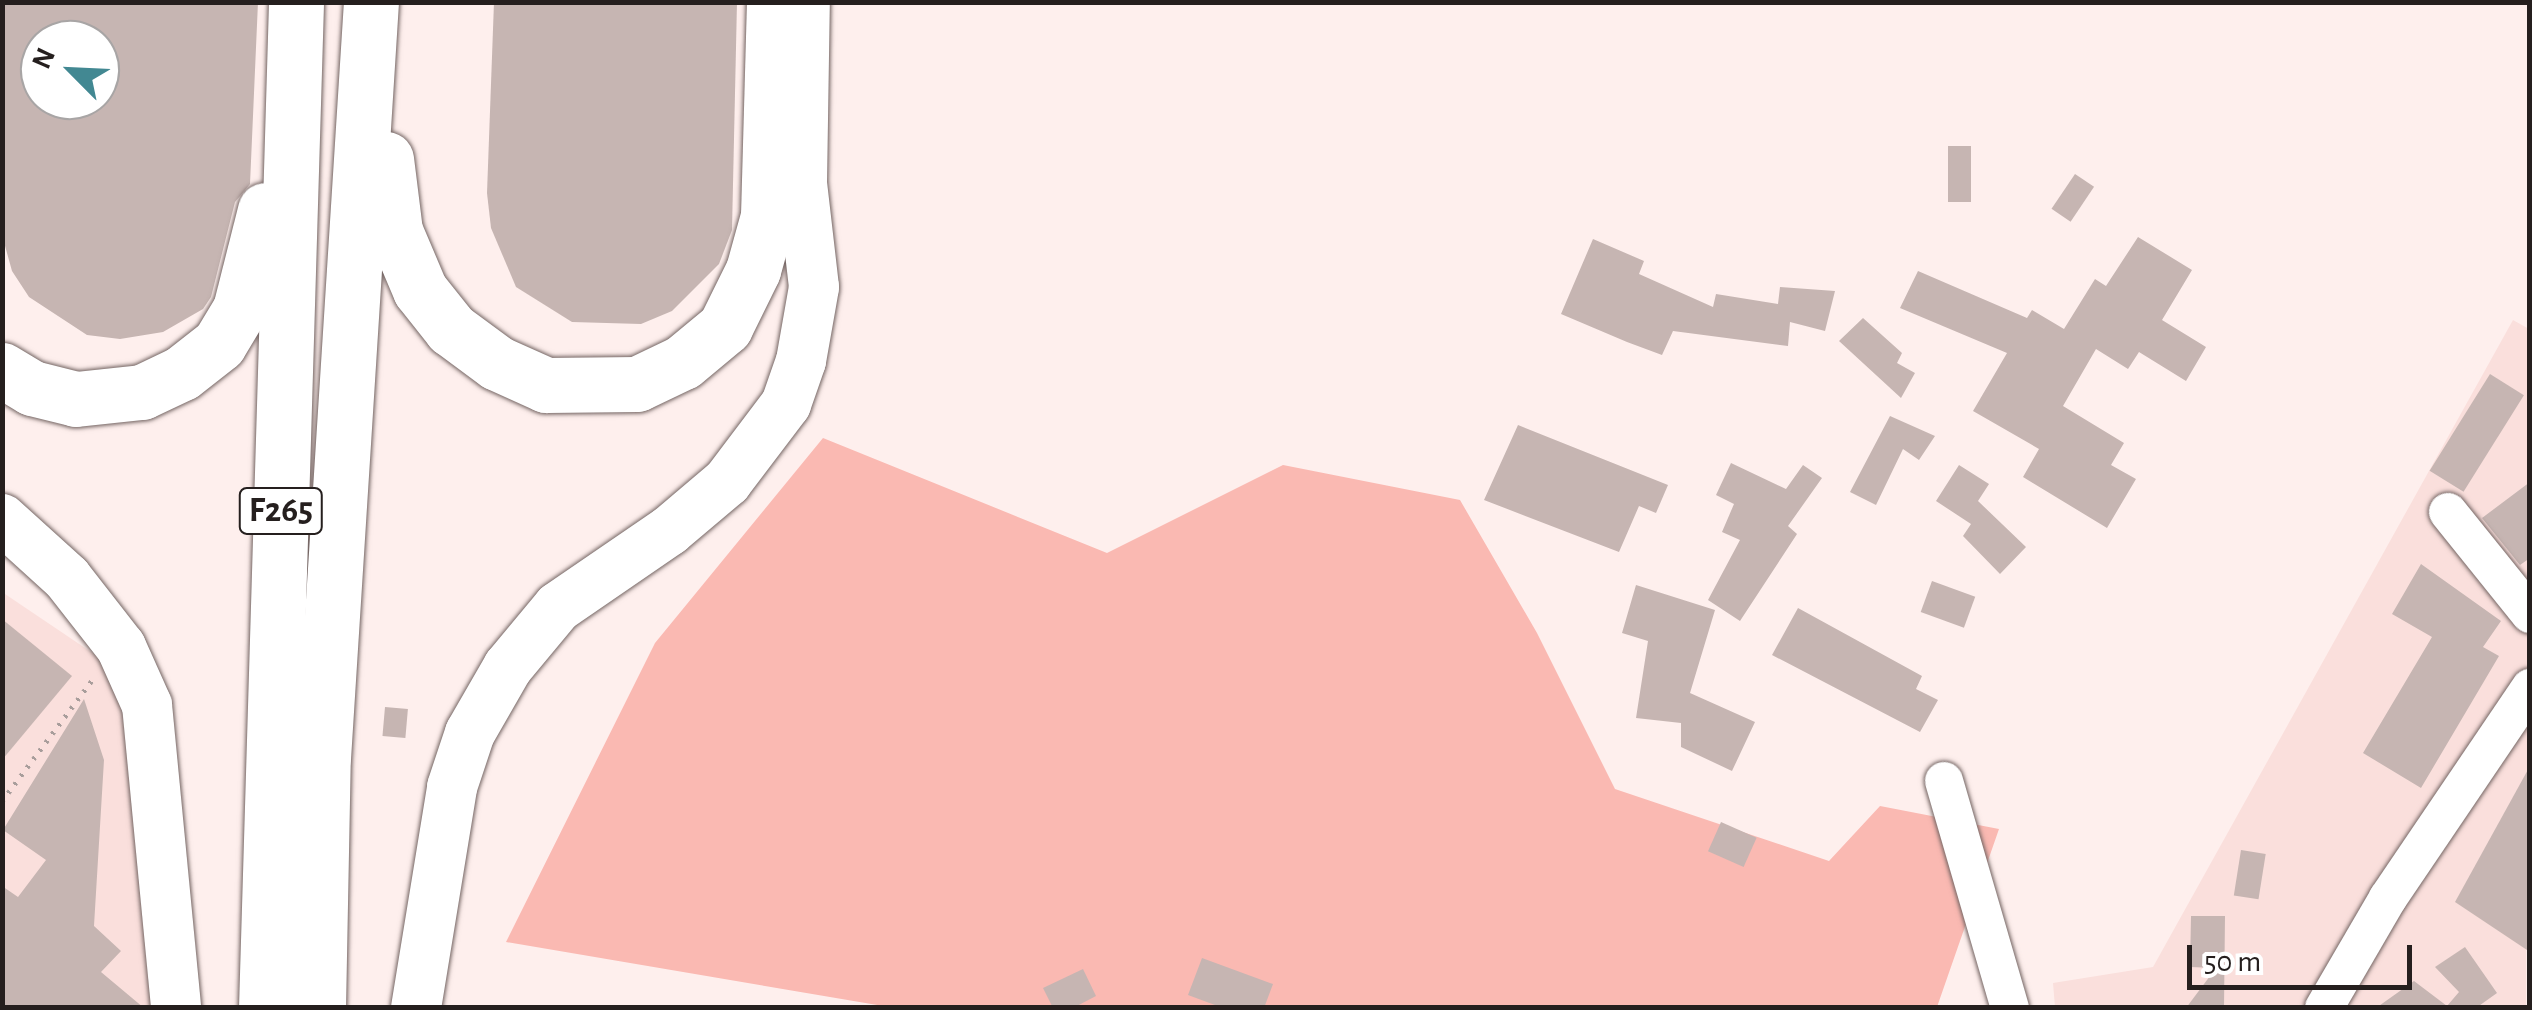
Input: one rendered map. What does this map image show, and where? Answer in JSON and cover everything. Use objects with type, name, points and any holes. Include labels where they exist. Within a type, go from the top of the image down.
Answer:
[{"type":"highway","points":[[370,12],[394,231],[436,310],[497,364],[546,385],[588,387],[637,384],[683,362],[725,327],[753,270],[768,216],[774,2]]},
{"type":"highway","points":[[2,370],[32,388],[76,398],[142,392],[200,359],[240,309],[258,250],[296,8]]},
{"type":"highway","name":"F265","points":[[266,1008],[296,8]]},
{"type":"highway","name":"F265","points":[[318,1008],[323,758],[370,12]]},
{"type":"main road","points":[[416,1008],[452,787],[470,733],[508,668],[558,608],[669,531],[726,482],[786,404],[802,361],[814,287],[802,184],[805,2]]},
{"type":"main road","points":[[2,518],[67,578],[121,647],[147,706],[176,1008]]},
{"type":"lane","points":[[2448,512],[2530,614]]},
{"type":"lane","points":[[2324,1008],[2388,898],[2530,688]]},
{"type":"lane","points":[[1944,781],[2010,1008]]},
{"type":"path","points":[[2,801],[121,647]]},
{"type":"shaded area","points":[[2513,320],[2529,329],[2526,1007],[2055,1007],[2053,983],[2153,967]]},
{"type":"shaded area","points":[[823,438],[1107,553],[1283,465],[1460,500],[1537,633],[1615,789],[1829,861],[1880,806],[1999,829],[1937,1007],[889,1007],[506,942],[655,643]]},
{"type":"shaded area","points":[[2,592],[146,689],[179,1007],[3,1007]]},
{"type":"building","points":[[4,2],[258,2],[250,184],[235,202],[211,297],[203,309],[163,332],[120,339],[87,335],[29,297],[12,271],[2,235]]},
{"type":"building","points":[[494,2],[737,2],[732,230],[719,264],[672,311],[641,324],[572,322],[516,287],[491,228],[487,193]]},
{"type":"building","points":[[1948,146],[1971,146],[1971,202],[1948,202]]},
{"type":"building","points":[[2075,174],[2094,187],[2071,222],[2052,209]]},
{"type":"building","points":[[2138,237],[2192,270],[2162,320],[2206,347],[2186,381],[2139,352],[2128,369],[2096,349],[2063,406],[2124,443],[2111,465],[2136,479],[2107,528],[2023,477],[2039,449],[1973,411],[2007,353],[1900,308],[1918,271],[2027,318],[2032,310],[2064,329],[2095,279],[2106,286]]},
{"type":"building","points":[[1593,239],[1644,261],[1639,274],[1713,307],[1716,294],[1778,304],[1780,287],[1835,291],[1825,331],[1790,322],[1788,346],[1673,331],[1662,355],[1627,342],[1561,314]]},
{"type":"building","points":[[1863,318],[1902,353],[1897,363],[1915,373],[1901,398],[1839,341]]},
{"type":"building","points":[[2490,374],[2524,395],[2464,492],[2430,471]]},
{"type":"building","points":[[1890,416],[1935,436],[1919,460],[1903,449],[1876,505],[1850,492]]},
{"type":"building","points":[[1518,425],[1668,485],[1656,513],[1639,506],[1619,552],[1484,500]]},
{"type":"building","points":[[1731,463],[1786,489],[1803,465],[1822,478],[1788,526],[1797,534],[1740,621],[1708,600],[1740,540],[1722,532],[1734,504],[1716,495]]},
{"type":"building","points":[[1959,465],[1989,484],[1978,501],[2026,547],[2000,574],[1963,536],[1971,524],[1936,501]]},
{"type":"building","points":[[2530,482],[2530,558],[2520,565],[2482,518]]},
{"type":"building","points":[[2421,564],[2501,621],[2483,647],[2499,656],[2421,788],[2363,753],[2432,637],[2392,614]]},
{"type":"building","points":[[1932,581],[1975,597],[1964,628],[1921,612]]},
{"type":"building","points":[[1636,585],[1715,610],[1690,693],[1755,722],[1732,771],[1681,747],[1681,723],[1636,718],[1648,641],[1622,633]]},
{"type":"building","points":[[1798,608],[1922,676],[1916,689],[1938,700],[1920,732],[1772,655]]},
{"type":"building","points":[[2,619],[72,676],[2,760]]},
{"type":"building","points":[[84,699],[104,760],[94,926],[121,951],[101,972],[144,1008],[2,1008],[2,886],[18,897],[46,860],[3,830]]},
{"type":"building","points":[[385,707],[408,709],[405,738],[382,736]]},
{"type":"building","points":[[2530,766],[2530,952],[2455,902]]},
{"type":"building","points":[[1721,822],[1757,838],[1744,867],[1708,851]]},
{"type":"building","points":[[2241,850],[2266,854],[2258,899],[2234,895]]},
{"type":"building","points":[[2191,916],[2225,916],[2224,1008],[2186,1008],[2216,968],[2190,967]]},
{"type":"building","points":[[2465,947],[2497,993],[2476,1008],[2376,1008],[2414,981],[2447,1006],[2459,992],[2435,967]]},
{"type":"building","points":[[1202,958],[1273,984],[1264,1008],[1223,1008],[1188,995]]},
{"type":"building","points":[[1083,969],[1096,996],[1073,1008],[1053,1008],[1043,988]]}]
